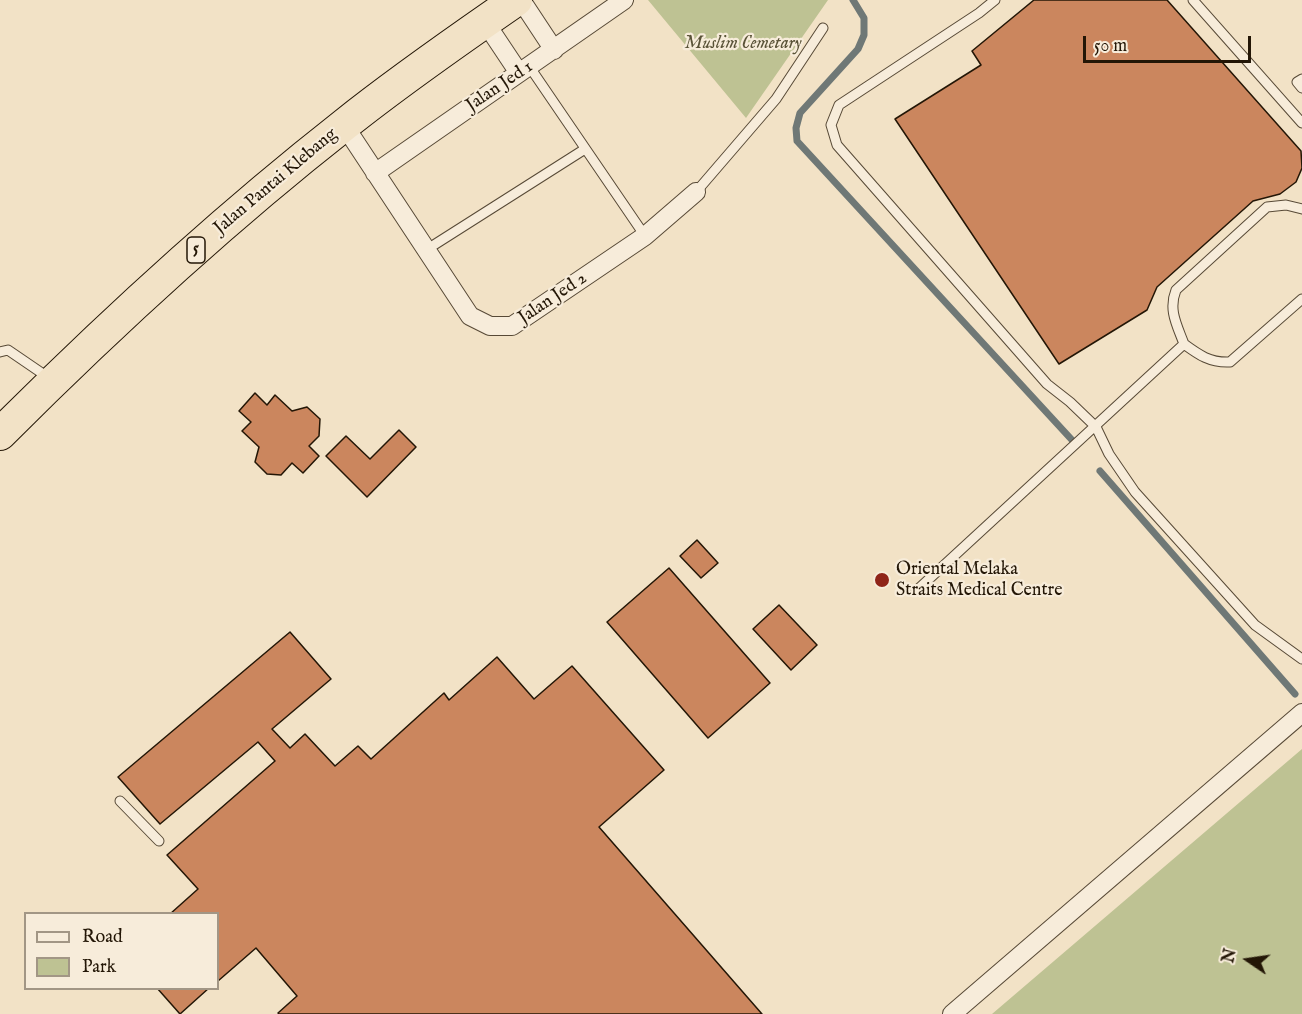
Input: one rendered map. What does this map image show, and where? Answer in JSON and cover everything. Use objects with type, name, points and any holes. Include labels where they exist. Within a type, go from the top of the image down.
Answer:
[{"type":"highway","name":"Jalan Pantai Klebang","points":[[0,434],[53,381],[221,227],[344,125],[518,0]]},
{"type":"street","points":[[518,0],[554,50]]},
{"type":"street","name":"Jalan Jed 1","points":[[375,173],[624,0]]},
{"type":"street","points":[[485,22],[524,70]]},
{"type":"street","name":"Jalan Jed 2","points":[[344,125],[470,316],[490,326],[512,326],[645,236],[696,192]]},
{"type":"street","points":[[952,1014],[1302,712]]},
{"type":"lane","points":[[995,0],[979,13],[839,105],[831,125],[837,145],[1047,384],[1096,427],[1109,454],[1135,492],[1255,625],[1302,659]]},
{"type":"lane","points":[[1193,0],[1302,123]]},
{"type":"lane","points":[[696,192],[776,99],[823,28]]},
{"type":"lane","points":[[524,70],[585,149],[645,236]]},
{"type":"lane","points":[[1302,79],[1297,82],[1302,88]]},
{"type":"lane","points":[[426,250],[585,149]]},
{"type":"lane","points":[[1302,209],[1286,205],[1267,207],[1176,290],[1172,312],[1184,344],[1202,357],[1217,362],[1230,362],[1302,299]]},
{"type":"lane","points":[[916,591],[1184,344]]},
{"type":"lane","points":[[0,352],[8,350],[53,381]]},
{"type":"lane","points":[[120,801],[159,841]]},
{"type":"green space","name":"Muslim Cemetary","points":[[648,0],[828,0],[746,118]]},
{"type":"green space","points":[[1302,749],[1302,1014],[992,1014]]},
{"type":"building","points":[[1034,0],[1167,0],[1301,151],[1302,168],[1296,182],[1280,194],[1253,201],[1157,287],[1147,310],[1059,364],[895,119],[981,65],[972,51]]},
{"type":"building","points":[[255,393],[267,405],[275,395],[292,411],[307,407],[320,419],[319,436],[309,446],[319,456],[303,473],[292,463],[281,475],[267,474],[255,462],[259,447],[242,431],[251,422],[239,411]]},
{"type":"building","points":[[399,430],[416,447],[367,497],[326,456],[346,436],[370,459]]},
{"type":"building","points":[[697,540],[718,563],[701,578],[680,556]]},
{"type":"building","points":[[669,568],[770,683],[708,738],[607,622]]},
{"type":"building","points":[[779,605],[817,645],[791,670],[753,629]]},
{"type":"building","points":[[290,632],[331,679],[272,729],[290,748],[305,734],[335,766],[358,746],[371,759],[444,693],[449,700],[497,657],[534,699],[572,666],[664,770],[599,827],[762,1014],[279,1014],[297,996],[256,948],[219,980],[219,912],[172,912],[198,889],[167,855],[275,761],[258,742],[160,824],[118,777]]},
{"type":"building","points":[[159,990],[207,990],[180,1014]]},
{"type":"waterway","points":[[853,0],[864,18],[864,35],[858,49],[800,113],[796,128],[797,141],[1072,440]]},
{"type":"waterway","points":[[1100,471],[1295,694]]},
{"type":"place","name":"Oriental Melaka Straits Medical Centre","points":[[882,580]]}]
